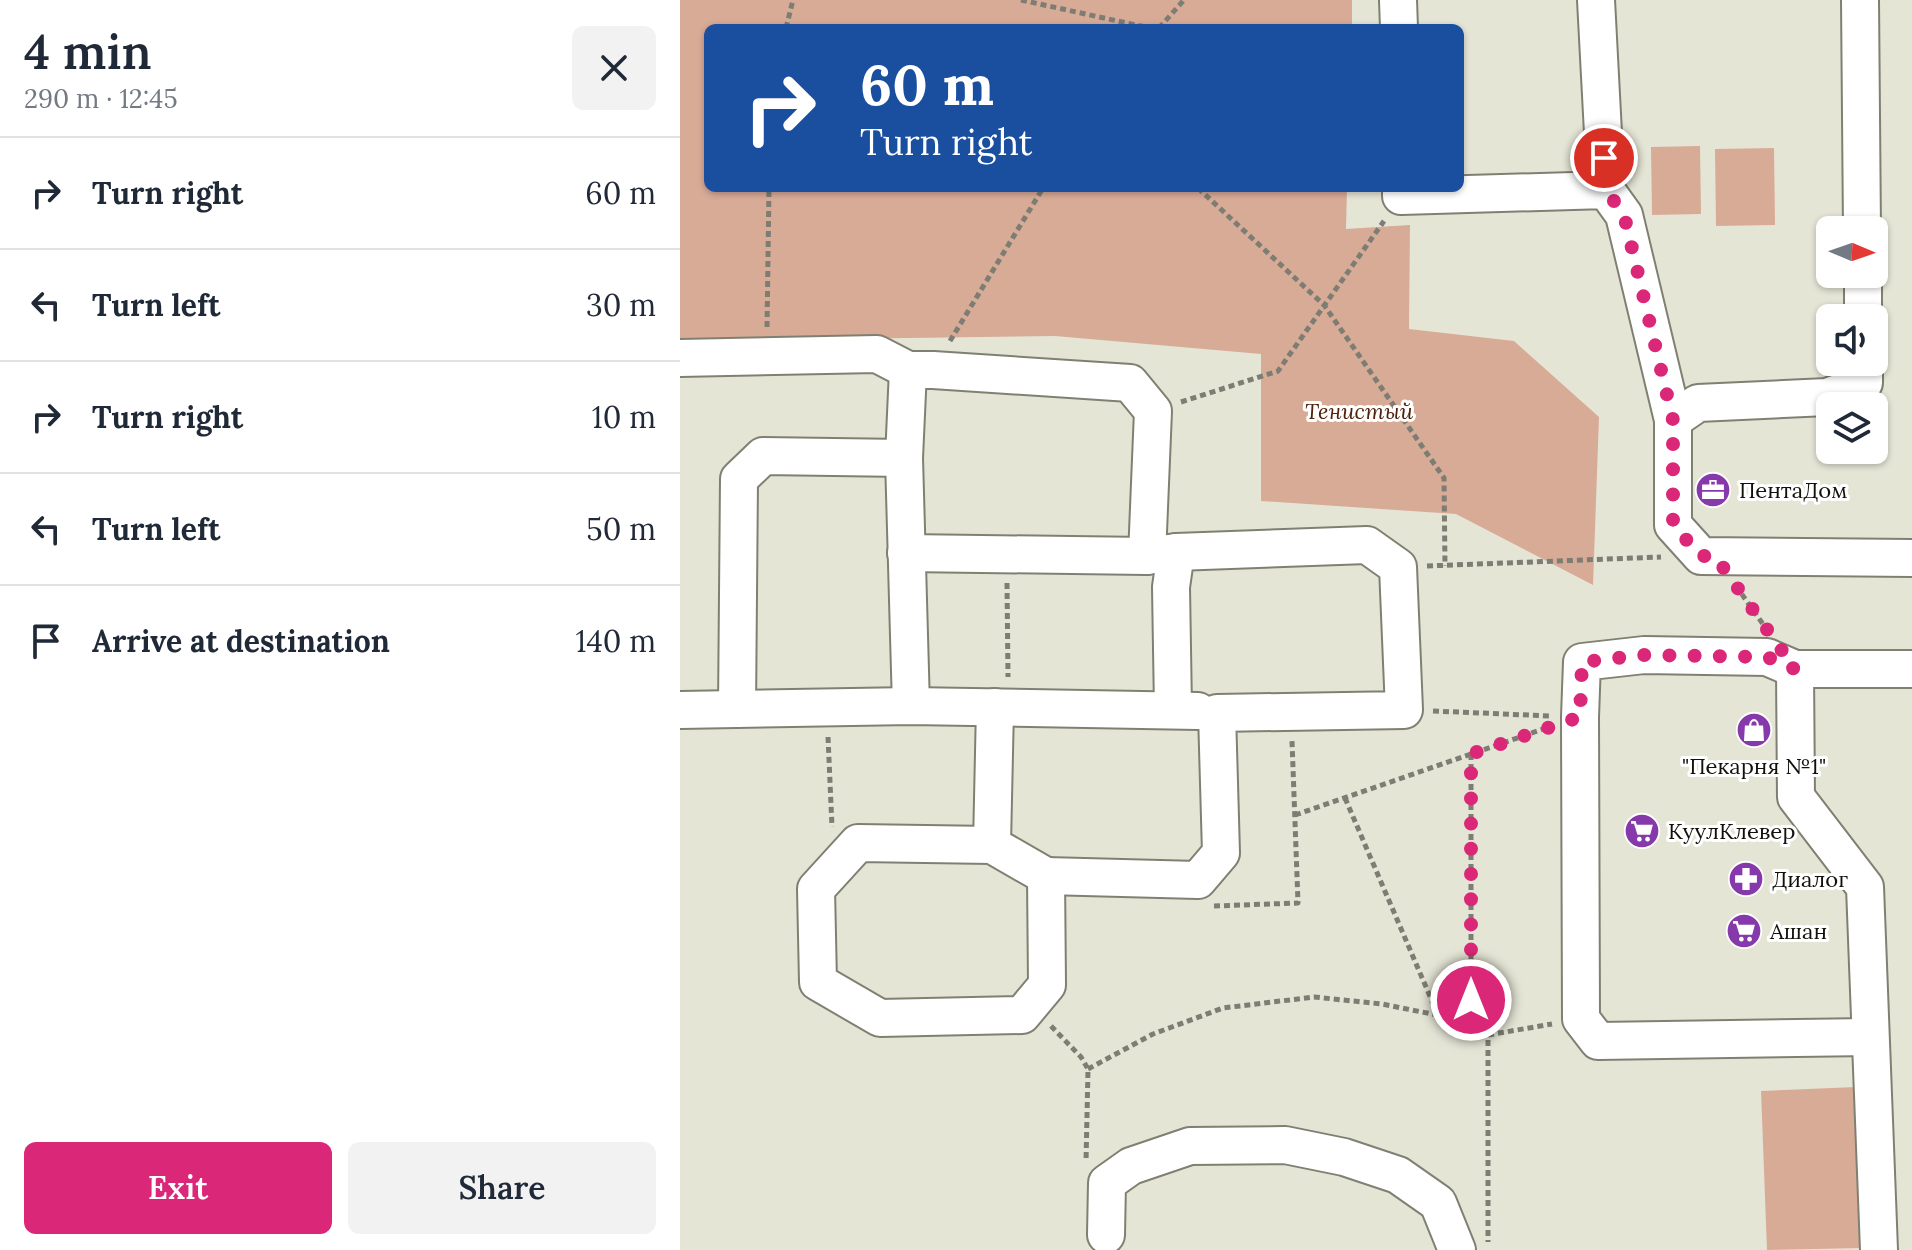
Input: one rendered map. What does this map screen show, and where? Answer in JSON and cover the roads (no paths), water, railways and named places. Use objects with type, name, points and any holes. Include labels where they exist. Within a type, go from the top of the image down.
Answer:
[{"type":"lane","points":[[1398,0],[1399,24]]},
{"type":"lane","points":[[1596,0],[1606,190],[1624,215],[1673,420],[1673,525],[1708,556],[1912,558]]},
{"type":"lane","points":[[1860,0],[1862,216]]},
{"type":"lane","points":[[1464,191],[1606,190]]},
{"type":"lane","points":[[680,358],[877,354],[921,370],[1130,383],[1153,411],[1161,554],[1171,587],[1173,709]]},
{"type":"lane","points":[[911,706],[904,458],[921,370]]},
{"type":"lane","points":[[1673,420],[1698,403],[1827,397],[1864,383],[1864,376]]},
{"type":"lane","points":[[737,709],[739,479],[763,456],[904,458]]},
{"type":"lane","points":[[680,710],[911,706],[1173,709],[1217,713],[1404,710],[1398,567],[1367,545],[1161,554],[906,553]]},
{"type":"lane","points":[[1870,1037],[1598,1041],[1581,1019],[1582,662],[1644,655],[1767,657],[1795,669],[1912,669]]},
{"type":"lane","points":[[1795,669],[1796,797],[1865,887],[1879,1250]]},
{"type":"lane","points":[[992,845],[1002,707]]},
{"type":"lane","points":[[1046,876],[1047,985],[1022,1015],[880,1018],[818,982],[816,889],[858,843],[992,845],[1046,876],[1198,880],[1221,853],[1217,713]]},
{"type":"lane","points":[[1106,1235],[1107,1183],[1131,1166],[1190,1146],[1285,1145],[1344,1157],[1398,1175],[1438,1203],[1457,1250]]},
{"type":"place","name":"ПентаДом","points":[[1713,490]]},
{"type":"place","name":"\"Пекарня №1\"","points":[[1754,730]]},
{"type":"place","name":"КуулКлевер","points":[[1642,831]]},
{"type":"place","name":"Диалог","points":[[1746,879]]},
{"type":"place","name":"Ашан","points":[[1744,931]]},
{"type":"park label","name":"Тенистый","points":[[1359,411]]}]
